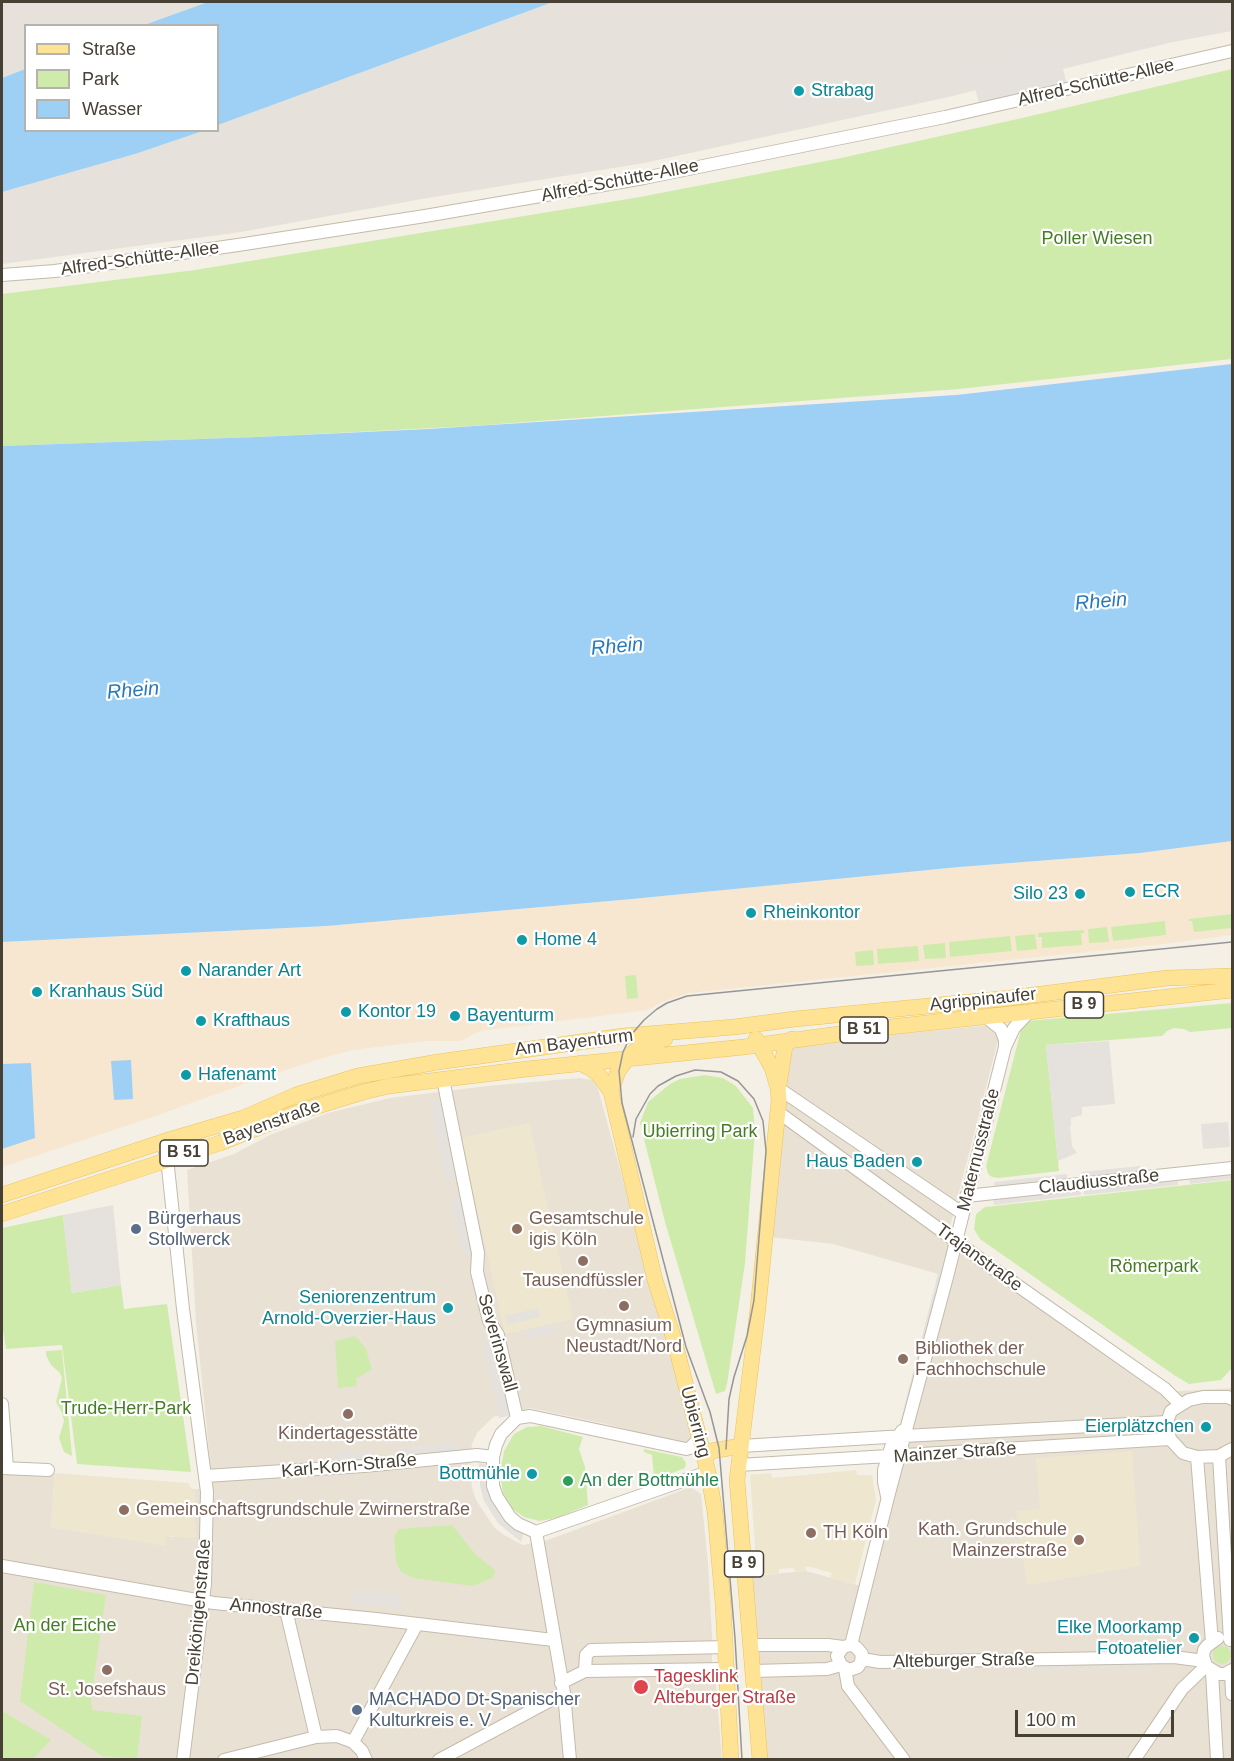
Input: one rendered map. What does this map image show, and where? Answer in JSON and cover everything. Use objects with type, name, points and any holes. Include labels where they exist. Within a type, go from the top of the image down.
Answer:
[{"type":"main road","name":"Agrippinaufer","points":[[734,1027],[795,1018],[1010,998],[1167,978],[1233,976]]},
{"type":"main road","name":"B 9","points":[[1071,1007],[1068,1004],[1068,997],[1077,988]]},
{"type":"main road","name":"Agrippinaufer","points":[[760,1045],[792,1039],[936,1022],[1233,990]]},
{"type":"main road","name":"B 9","points":[[734,1027],[748,1031],[754,1036],[772,1068],[778,1088]]},
{"type":"main road","name":"Am Bayenturm","points":[[416,1067],[483,1055],[623,1036],[734,1027]]},
{"type":"main road","points":[[611,1092],[618,1071],[634,1050],[680,1031]]},
{"type":"main road","name":"B 9","points":[[778,1088],[785,1046],[792,1039]]},
{"type":"main road","points":[[579,1043],[586,1049],[585,1058],[580,1063],[599,1075],[611,1092]]},
{"type":"main road","name":"Am Bayenturm","points":[[443,1079],[760,1045]]},
{"type":"main road","points":[[483,1055],[490,1059],[491,1063],[491,1068],[486,1074]]},
{"type":"main road","name":"Bayenstraße","points":[[2,1196],[162,1142],[243,1118],[323,1086],[358,1076],[416,1067]]},
{"type":"main road","name":"Bayenstraße","points":[[2,1214],[167,1158],[220,1143],[295,1113],[363,1092],[443,1079]]},
{"type":"main road","name":"Ubierring","points":[[760,1760],[737,1488],[778,1113],[778,1088]]},
{"type":"main road","name":"Ubierring","points":[[611,1092],[613,1109],[655,1280],[674,1339],[707,1465],[715,1512],[726,1647],[731,1760]]},
{"type":"main road","points":[[707,1465],[711,1451],[741,1446]]},
{"type":"street","name":"Alfred-Schütte-Allee","points":[[2,275],[238,246],[644,178],[945,117],[1233,51]]},
{"type":"street","name":"Maternusstraße","points":[[847,1646],[888,1497],[884,1470],[893,1457],[902,1433],[956,1241],[1005,1047],[1014,1028],[1029,1012]]},
{"type":"street","points":[[986,1017],[1001,1029],[1005,1047]]},
{"type":"street","name":"Severinswall","points":[[443,1079],[478,1253],[477,1272],[489,1321],[498,1335],[517,1418],[501,1434],[493,1456],[493,1486],[510,1517],[518,1524],[536,1532]]},
{"type":"street","name":"Trajanstraße","points":[[778,1088],[962,1213]]},
{"type":"street","name":"Trajanstraße","points":[[778,1113],[1053,1312],[1165,1389],[1180,1404]]},
{"type":"street","name":"Dreikönigenstraße","points":[[162,1142],[167,1158],[183,1308],[205,1476],[207,1521],[204,1600],[183,1760]]},
{"type":"street","name":"Claudiusstraße","points":[[966,1196],[1233,1168]]},
{"type":"street","points":[[1231,1396],[1203,1396],[1180,1404],[1171,1411],[1167,1422],[1170,1440],[1183,1453],[1197,1457],[1219,1456],[1233,1449]]},
{"type":"street","points":[[2,1404],[4,1467],[48,1470]]},
{"type":"street","points":[[517,1418],[530,1416],[686,1449],[700,1438]]},
{"type":"street","name":"Mainzer Straße","points":[[741,1446],[902,1433],[1167,1422]]},
{"type":"street","name":"Mainzer Straße","points":[[739,1465],[1170,1440]]},
{"type":"street","name":"Karl-Korn-Straße","points":[[205,1476],[364,1466],[477,1455],[493,1456]]},
{"type":"street","points":[[1219,1456],[1231,1640]]},
{"type":"street","points":[[1197,1457],[1208,1658],[1217,1760]]},
{"type":"street","points":[[570,1760],[562,1688],[536,1532],[707,1465]]},
{"type":"street","name":"Annostraße","points":[[2,1566],[204,1600],[553,1640]]},
{"type":"street","points":[[286,1611],[316,1737]]},
{"type":"street","points":[[353,1742],[417,1624]]},
{"type":"street","name":"Alteburger Straße","points":[[1208,1658],[1221,1638],[1231,1640]]},
{"type":"street","points":[[751,1646],[847,1646],[860,1650],[862,1659],[855,1669],[843,1667],[753,1671]]},
{"type":"street","points":[[847,1646],[837,1656],[843,1667],[848,1686],[903,1760]]},
{"type":"street","points":[[585,1671],[585,1655],[591,1650],[726,1647]]},
{"type":"street","points":[[1134,1760],[1182,1689],[1208,1658]]},
{"type":"street","name":"Alteburger Straße","points":[[862,1659],[880,1662],[1208,1658],[1225,1674],[1232,1670]]},
{"type":"street","points":[[439,1760],[562,1688],[585,1671],[727,1669]]},
{"type":"street","points":[[1232,1670],[1233,1694]]},
{"type":"street","points":[[224,1760],[316,1737],[337,1736],[353,1742],[362,1750],[366,1760]]},
{"type":"shaded area","points":[[2,2],[208,2],[147,24],[24,24],[24,69],[2,78]]},
{"type":"shaded area","points":[[553,2],[1232,2],[1232,31],[1173,42],[944,98],[644,163],[422,199],[241,232],[2,264],[2,192],[135,154],[200,132],[219,132],[219,125]]},
{"type":"shaded area","points":[[1059,52],[1061,60],[973,79],[971,72]]},
{"type":"shaded area","points":[[1063,69],[1067,85],[979,104],[975,88]]},
{"type":"shaded area","points":[[1232,841],[1232,935],[689,993],[662,1002],[648,1010],[480,1031],[461,1041],[426,1041],[353,1050],[258,1079],[2,1167],[2,942],[327,926],[959,867],[1140,853]]},
{"type":"shaded area","points":[[991,1025],[999,1037],[947,1238],[1162,1392],[1232,1388],[1232,1759],[765,1759],[750,1576],[806,1571],[868,1588],[949,1277],[833,1244],[769,1237],[789,1045]]},
{"type":"shaded area","points":[[1109,1041],[1115,1104],[1082,1107],[1082,1115],[1071,1118],[1072,1146],[1077,1153],[1058,1161],[1046,1045]]},
{"type":"shaded area","points":[[579,1078],[593,1080],[598,1089],[693,1435],[686,1445],[606,1424],[530,1408],[493,1417],[477,1433],[472,1444],[470,1459],[472,1488],[476,1500],[494,1527],[523,1545],[545,1541],[691,1487],[701,1494],[708,1563],[712,1662],[722,1759],[2,1759],[2,1474],[48,1477],[55,1473],[51,1527],[165,1545],[165,1536],[174,1537],[174,1488],[213,1490],[196,1322],[187,1170],[234,1154],[270,1135],[328,1113],[390,1098]]},
{"type":"shaded area","points":[[442,1100],[459,1178],[446,1180],[429,1103]]},
{"type":"shaded area","points":[[1228,1122],[1230,1147],[1203,1149],[1201,1124]]},
{"type":"shaded area","name":"Gesamtschule igis Köln","points":[[529,1123],[573,1319],[505,1334],[461,1138]]},
{"type":"shaded area","points":[[1140,1166],[1141,1173],[1082,1180],[1081,1172]]},
{"type":"shaded area","points":[[1232,1172],[1232,1179],[1190,1184],[1189,1177]]},
{"type":"shaded area","points":[[1067,1174],[1068,1182],[995,1190],[994,1182]]},
{"type":"shaded area","points":[[1177,1177],[1178,1185],[1084,1195],[1083,1188]]},
{"type":"shaded area","points":[[1080,1188],[1081,1195],[994,1205],[993,1198]]},
{"type":"shaded area","points":[[462,1193],[476,1253],[463,1256],[450,1196]]},
{"type":"shaded area","points":[[113,1205],[121,1285],[72,1293],[63,1215]]},
{"type":"shaded area","points":[[943,1254],[946,1254],[943,1270],[903,1424],[900,1423]]},
{"type":"shaded area","points":[[538,1308],[540,1317],[507,1325],[505,1316]]},
{"type":"shaded area","points":[[555,1324],[557,1332],[526,1339],[524,1331]]},
{"type":"shaded area","points":[[494,1338],[512,1415],[499,1418],[482,1340]]},
{"type":"shaded area","points":[[457,1443],[458,1452],[398,1457],[397,1448]]},
{"type":"shaded area","points":[[372,1450],[373,1458],[335,1460],[334,1453]]},
{"type":"shaded area","name":"Kath. Grundschule Mainzerstraße","points":[[1132,1451],[1140,1566],[1027,1585],[1016,1511],[1040,1509],[1036,1458]]},
{"type":"shaded area","points":[[479,1463],[487,1464],[488,1486],[497,1509],[504,1518],[524,1532],[521,1542],[498,1523],[484,1501],[480,1486]]},
{"type":"shaded area","name":"TH Köln","points":[[856,1470],[857,1475],[872,1475],[876,1500],[855,1584],[830,1578],[832,1573],[811,1567],[806,1567],[806,1571],[795,1572],[794,1568],[779,1569],[779,1573],[757,1575],[750,1475],[771,1473],[772,1478]]},
{"type":"shaded area","name":"Gemeinschaftsgrundschule Zwirnerstraße","points":[[55,1473],[188,1483],[195,1493],[196,1538],[166,1536],[165,1546],[51,1527]]},
{"type":"shaded area","points":[[354,1589],[403,1595],[401,1609],[352,1603]]},
{"type":"shaded area","points":[[1155,1665],[1155,1668],[1030,1671],[1030,1668]]},
{"type":"green space","name":"Poller Wiesen","points":[[1232,69],[1232,359],[959,389],[473,426],[258,437],[2,446],[2,294],[195,270],[640,197],[841,158]]},
{"type":"green space","points":[[1232,914],[1232,928],[1194,932],[1192,921],[1189,921],[1189,919]]},
{"type":"green space","points":[[1165,921],[1166,935],[1113,941],[1111,927]]},
{"type":"green space","points":[[1107,927],[1109,942],[1089,943],[1088,929]]},
{"type":"green space","points":[[1084,930],[1084,933],[1081,933],[1082,945],[1042,948],[1042,937],[1038,937],[1038,933]]},
{"type":"green space","points":[[1035,934],[1037,949],[1017,951],[1015,936]]},
{"type":"green space","points":[[1010,936],[1012,951],[950,957],[949,942]]},
{"type":"green space","points":[[945,943],[946,958],[925,959],[923,945]]},
{"type":"green space","points":[[918,946],[919,961],[878,964],[877,949]]},
{"type":"green space","points":[[873,950],[874,965],[856,966],[855,952]]},
{"type":"green space","points":[[636,975],[638,998],[627,999],[625,976]]},
{"type":"green space","points":[[1232,1003],[1232,1028],[1190,1032],[1174,1028],[1162,1036],[1046,1045],[1059,1171],[999,1178],[988,1174],[986,1166],[1021,1030],[1027,1021]]},
{"type":"green space","name":"Ubierring Park","points":[[705,1075],[723,1078],[736,1086],[753,1108],[755,1131],[745,1263],[727,1384],[725,1391],[716,1394],[665,1222],[640,1123],[648,1102],[670,1084],[680,1079]]},
{"type":"green space","name":"Römerpark","points":[[1232,1180],[1232,1368],[1221,1380],[1189,1384],[1174,1375],[980,1239],[974,1229],[976,1214],[985,1207]]},
{"type":"green space","name":"Trude-Herr-Park","points":[[63,1215],[72,1293],[121,1285],[124,1309],[167,1304],[191,1472],[77,1464],[62,1345],[6,1349],[2,1323],[2,1228]]},
{"type":"green space","points":[[355,1336],[366,1349],[372,1370],[356,1378],[357,1386],[338,1388],[335,1341]]},
{"type":"green space","points":[[62,1350],[72,1456],[64,1452],[59,1438],[64,1421],[56,1402],[62,1378],[46,1355],[46,1351]]},
{"type":"green space","points":[[541,1426],[583,1437],[579,1449],[585,1467],[588,1505],[557,1518],[539,1521],[524,1517],[511,1508],[504,1497],[500,1474],[504,1451],[514,1434],[527,1427]]},
{"type":"green space","points":[[644,1449],[682,1457],[686,1463],[685,1468],[647,1483],[646,1480],[654,1477],[652,1455],[644,1452]]},
{"type":"green space","points":[[452,1525],[476,1555],[496,1571],[492,1578],[473,1586],[413,1578],[401,1572],[396,1562],[394,1536],[399,1529]]},
{"type":"green space","name":"An der Eiche","points":[[34,1582],[106,1595],[91,1699],[92,1710],[142,1716],[137,1759],[102,1756],[20,1701]]},
{"type":"green space","points":[[1222,1646],[1228,1649],[1231,1655],[1228,1661],[1222,1664],[1216,1661],[1213,1655],[1216,1649]]},
{"type":"green space","points":[[2,1711],[51,1740],[33,1759],[2,1759]]},
{"type":"water","points":[[208,2],[553,2],[219,125],[219,24],[147,24]]},
{"type":"water","points":[[24,69],[24,132],[200,132],[135,154],[2,192],[2,78]]},
{"type":"water","name":"Rhein","points":[[1232,364],[1232,841],[1140,853],[959,867],[327,926],[2,942],[2,446],[429,429],[956,395]]},
{"type":"water","points":[[131,1060],[133,1099],[114,1100],[111,1061]]},
{"type":"water","points":[[31,1063],[35,1138],[2,1149],[2,1064]]},
{"type":"tram line","points":[[742,1760],[735,1638],[719,1448],[710,1412],[686,1347],[622,1103],[619,1071],[623,1052],[631,1035],[657,1009],[687,996],[1232,942]]},
{"type":"tram line","points":[[633,1137],[636,1119],[650,1094],[658,1086],[676,1076],[695,1070],[721,1072],[738,1081],[754,1099],[763,1121],[766,1151],[754,1300],[747,1336],[729,1399],[726,1449]]},
{"type":"place","name":"Strabag","points":[[799,91]]},
{"type":"place","name":"ECR","points":[[1130,892]]},
{"type":"place","name":"Silo 23","points":[[1080,894]]},
{"type":"place","name":"Rheinkontor","points":[[751,913]]},
{"type":"place","name":"Home 4","points":[[522,940]]},
{"type":"place","name":"Narander Art","points":[[186,971]]},
{"type":"place","name":"Kranhaus Süd","points":[[37,992]]},
{"type":"place","name":"Kontor 19","points":[[346,1012]]},
{"type":"place","name":"Bayenturm","points":[[455,1016]]},
{"type":"place","name":"Krafthaus","points":[[201,1021]]},
{"type":"place","name":"Hafenamt","points":[[186,1075]]},
{"type":"place","name":"Haus Baden","points":[[917,1162]]},
{"type":"place","name":"Bürgerhaus Stollwerck","points":[[136,1229]]},
{"type":"place","name":"Gesamtschule igis Köln","points":[[517,1229]]},
{"type":"place","name":"Tausendfüssler","points":[[583,1261]]},
{"type":"place","name":"Gymnasium Neustadt/Nord","points":[[624,1306]]},
{"type":"place","name":"Seniorenzentrum Arnold-Overzier-Haus","points":[[448,1308]]},
{"type":"place","name":"Bibliothek der Fachhochschule","points":[[903,1359]]},
{"type":"place","name":"Kindertagesstätte","points":[[348,1414]]},
{"type":"place","name":"Eierplätzchen","points":[[1206,1427]]},
{"type":"place","name":"Bottmühle","points":[[532,1474]]},
{"type":"place","name":"An der Bottmühle","points":[[568,1481]]},
{"type":"place","name":"Gemeinschaftsgrundschule Zwirnerstraße","points":[[124,1510]]},
{"type":"place","name":"TH Köln","points":[[811,1533]]},
{"type":"place","name":"Kath. Grundschule Mainzerstraße","points":[[1079,1540]]},
{"type":"place","name":"Elke Moorkamp Fotoatelier","points":[[1194,1638]]},
{"type":"place","name":"St. Josefshaus","points":[[107,1670]]},
{"type":"place","name":"Tagesklink Alteburger Straße","points":[[641,1687]]},
{"type":"place","name":"MACHADO Dt-Spanischer Kulturkreis e. V","points":[[357,1710]]}]
